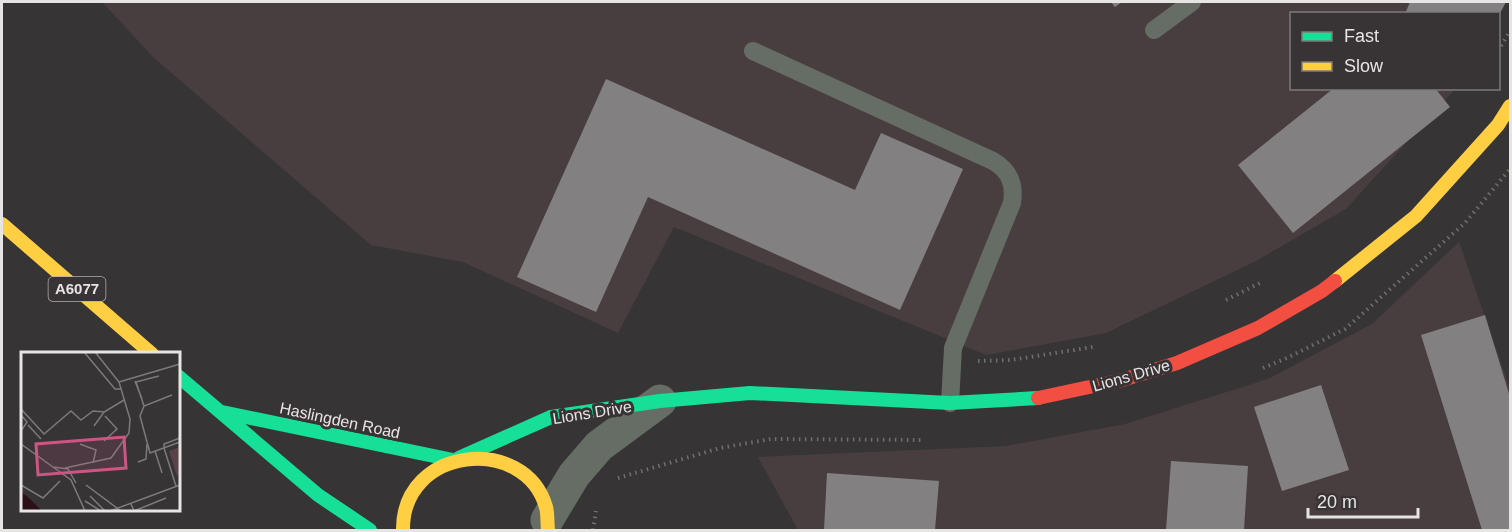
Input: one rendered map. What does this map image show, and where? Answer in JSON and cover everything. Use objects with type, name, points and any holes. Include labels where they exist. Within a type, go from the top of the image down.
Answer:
[{"type":"main road","name":"Lions Drive","points":[[403,531],[405,509],[411,495],[427,475],[439,466],[551,417],[660,401],[750,393],[950,403],[1034,399],[1122,380],[1177,363],[1258,327],[1322,291],[1416,216],[1498,125],[1510,106]]},
{"type":"main road","name":"A6077","points":[[2,224],[150,352]]},
{"type":"main road","name":"Haslingden Road","points":[[180,378],[318,495],[370,531]]},
{"type":"main road","name":"Haslingden Road","points":[[220,412],[456,459],[479,457],[498,460],[516,469],[535,488],[543,503],[548,527]]},
{"type":"street","name":"Lions Drive","points":[[548,527],[574,475],[599,446],[660,401]]},
{"type":"lane","points":[[1154,30],[1192,2]]},
{"type":"lane","points":[[753,51],[993,161],[1004,167],[1012,180],[1014,192],[1012,203],[953,348],[950,403]]},
{"type":"path","points":[[1500,48],[1510,31]]},
{"type":"shaded area","points":[[102,2],[1503,2],[1497,12],[1290,12],[1290,90],[1454,90],[1346,209],[1254,262],[1106,333],[986,355],[674,227],[618,333],[463,262],[371,245],[153,57]]},
{"type":"shaded area","points":[[1459,242],[1510,389],[1510,530],[798,530],[758,457],[1006,446],[1125,424],[1268,379],[1372,324]]},
{"type":"building","points":[[1111,2],[1122,2],[1115,7]]},
{"type":"building","points":[[1410,2],[1506,2],[1500,13],[1406,12]]},
{"type":"building","points":[[606,79],[855,190],[881,133],[963,169],[900,310],[648,197],[596,312],[517,277]]},
{"type":"building","points":[[1332,90],[1437,90],[1450,107],[1293,233],[1238,165]]},
{"type":"building","points":[[1485,315],[1510,397],[1510,530],[1482,530],[1421,335]]},
{"type":"building","points":[[1321,385],[1349,470],[1282,491],[1254,407]]},
{"type":"building","points":[[1171,461],[1248,466],[1244,530],[1166,530]]},
{"type":"building","points":[[827,473],[939,481],[935,530],[824,530]]},
{"type":"traffic: fast","points":[[180,378],[318,495],[370,530]]},
{"type":"traffic: fast","points":[[459,458],[551,417],[660,401],[750,393],[950,403],[1038,398]]},
{"type":"traffic: fast","points":[[222,412],[453,460]]},
{"type":"traffic: slow","points":[[1335,281],[1416,216],[1498,125],[1510,106]]},
{"type":"traffic: slow","points":[[2,224],[150,352]]},
{"type":"traffic: slow","points":[[403,530],[408,502],[422,481],[442,467],[466,460],[491,460],[515,468],[534,484],[546,507],[548,530]]},
{"type":"traffic: jam","points":[[1038,398],[1122,380],[1177,363],[1258,328],[1335,281]]}]
